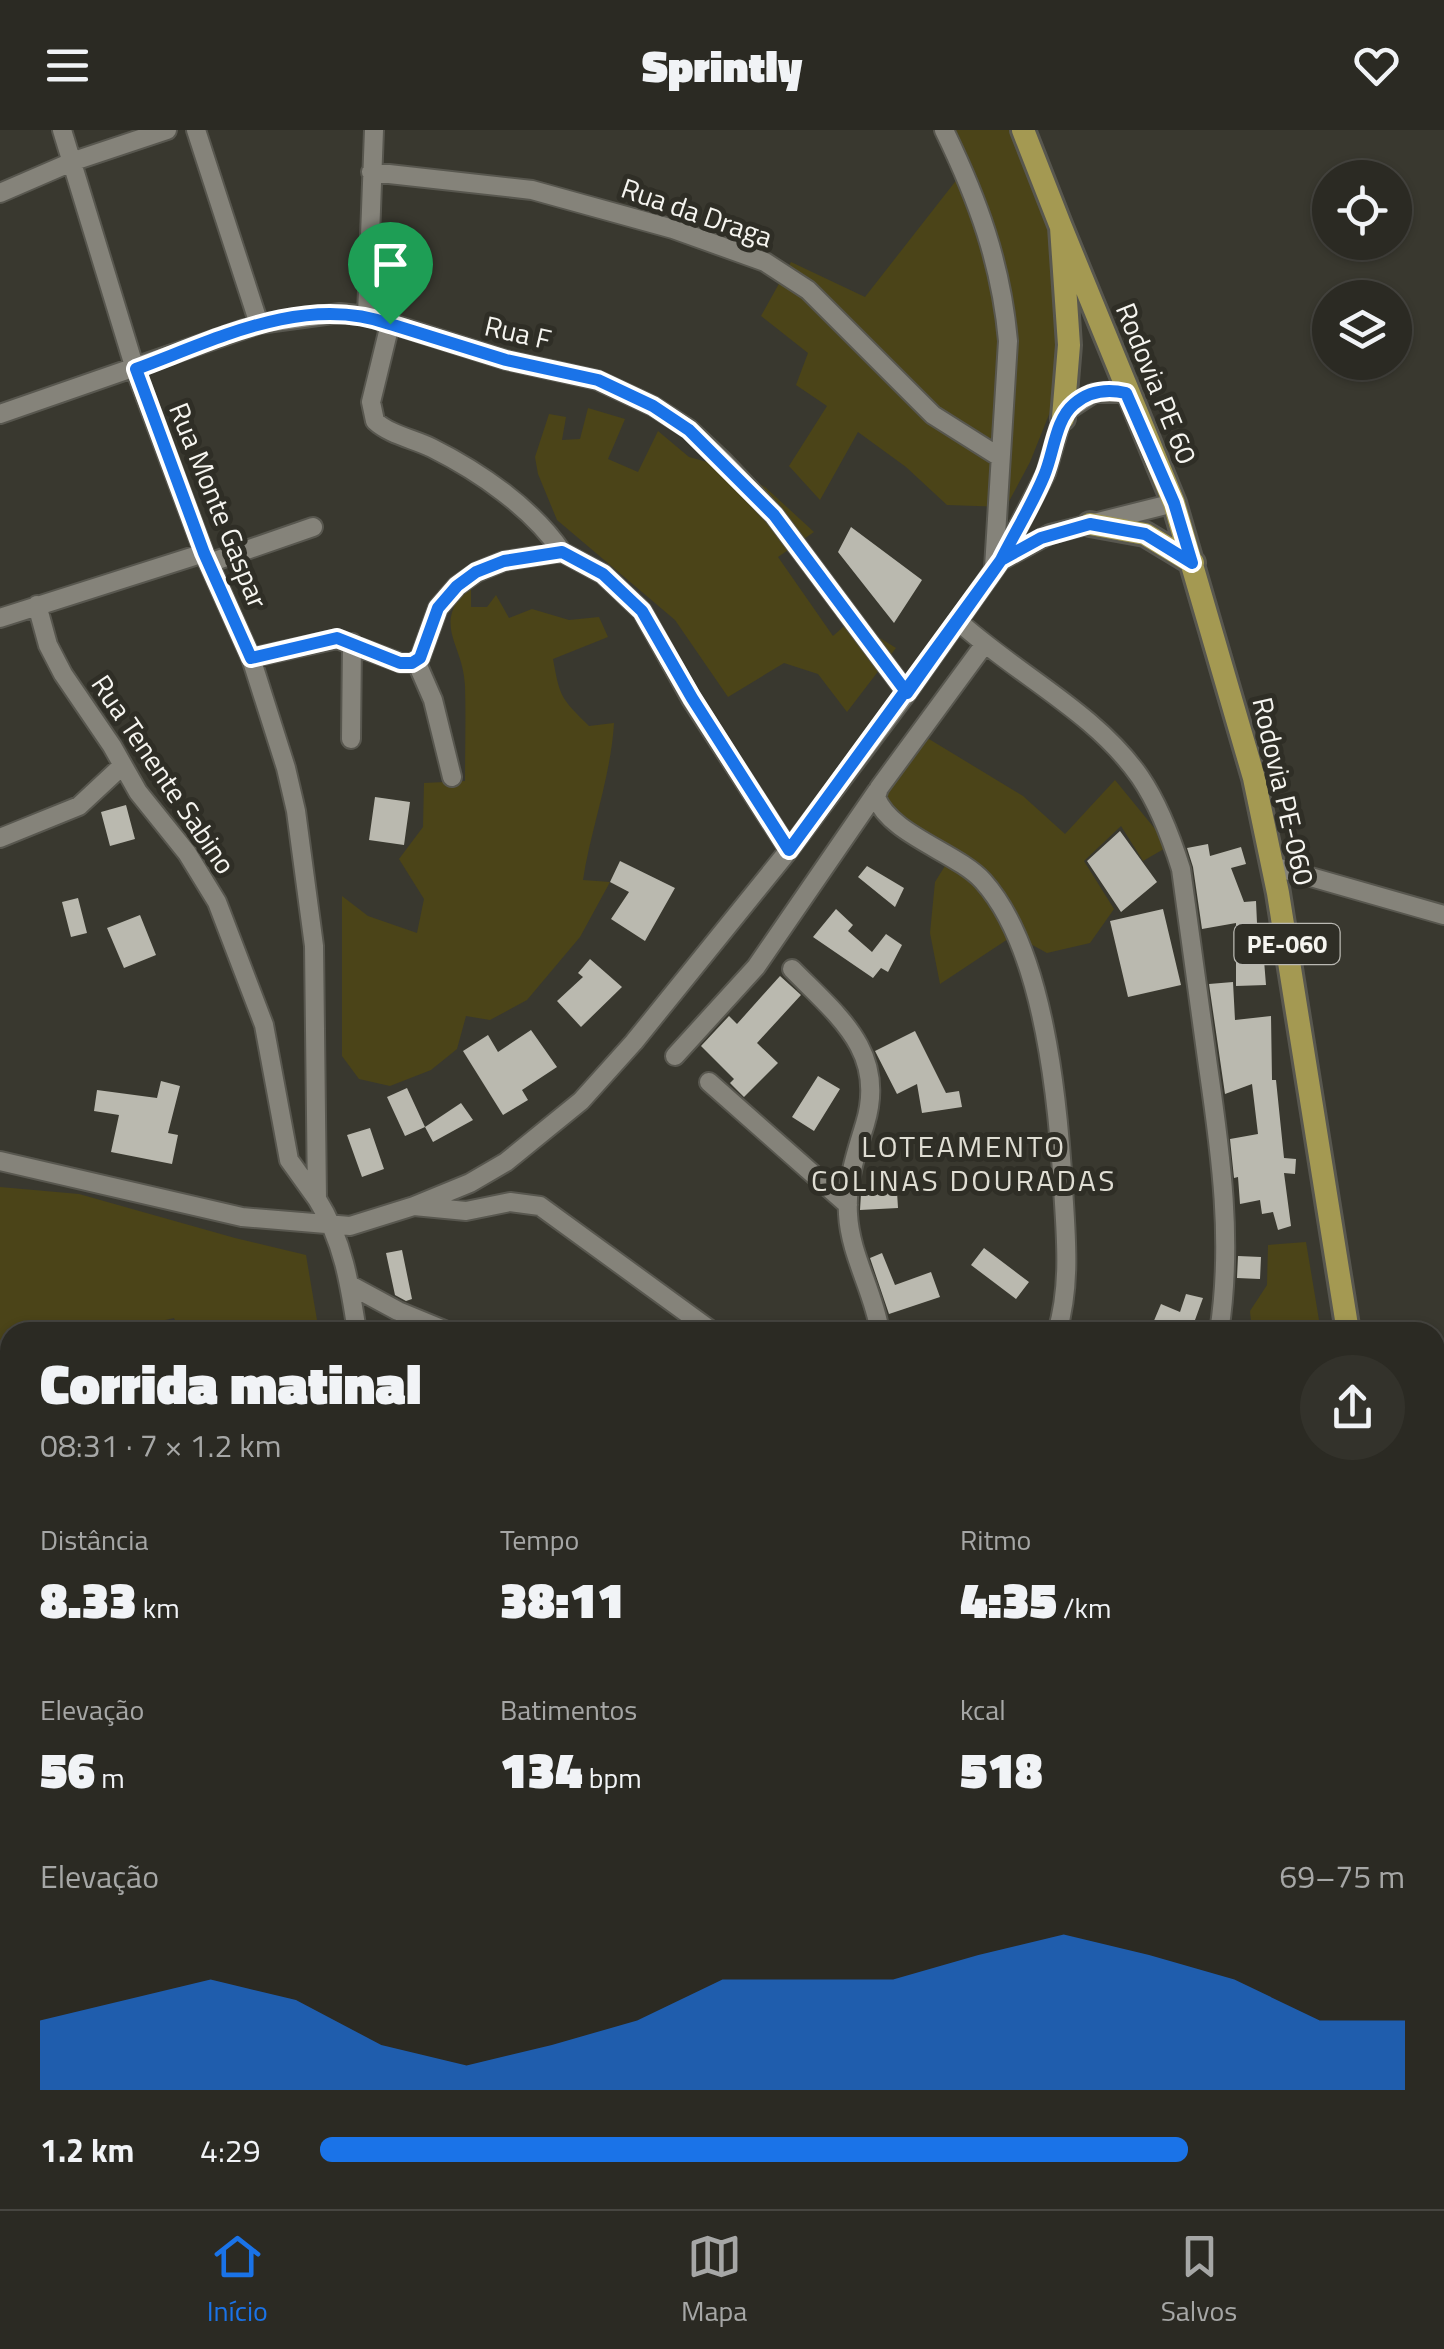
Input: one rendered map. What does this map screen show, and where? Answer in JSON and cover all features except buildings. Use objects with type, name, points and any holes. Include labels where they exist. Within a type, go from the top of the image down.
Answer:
[{"type":"main road","name":"Rodovia PE 60","points":[[1022,131],[1174,503],[1192,563]]},
{"type":"main road","points":[[1061,227],[1069,345],[1063,418]]},
{"type":"main road","points":[[1090,524],[1145,534],[1192,563]]},
{"type":"main road","name":"Rodovia PE-060","points":[[1192,563],[1254,778],[1272,866],[1346,1322]]},
{"type":"street","name":"Rua Monte Gaspar","points":[[62,130],[136,369],[207,558],[251,658],[286,768],[296,812],[314,946],[317,1199]]},
{"type":"street","points":[[0,193],[74,161],[167,130]]},
{"type":"street","points":[[196,130],[259,324]]},
{"type":"street","points":[[368,316],[374,130]]},
{"type":"street","points":[[944,130],[976,195],[1005,304],[1008,341],[998,456],[998,565]]},
{"type":"street","name":"Rua da Draga","points":[[371,172],[532,190],[657,225],[765,262],[808,290],[933,415],[998,456]]},
{"type":"street","name":"Rua F","points":[[0,414],[259,324],[340,313],[368,316],[506,360],[598,380],[653,406],[689,430],[774,515],[907,693]]},
{"type":"street","points":[[390,324],[371,402],[375,421],[442,453],[498,490],[550,534],[562,552],[603,574],[642,611],[789,850]]},
{"type":"street","points":[[0,1161],[242,1217],[334,1226],[368,1222],[414,1206],[470,1183],[506,1162],[581,1101],[634,1042],[789,850],[907,693],[998,565],[1046,474],[1063,418],[1074,404],[1110,391],[1126,393]]},
{"type":"street","points":[[998,565],[1041,538],[1174,503]]},
{"type":"street","points":[[0,618],[313,527]]},
{"type":"street","points":[[251,658],[328,639],[400,663],[416,661],[424,650],[438,608],[457,586],[476,572],[504,561],[562,552]]},
{"type":"street","name":"Rua Tenente Sabino","points":[[38,605],[48,645],[122,766],[162,824],[187,852],[217,902],[264,1025],[289,1160],[317,1199]]},
{"type":"street","points":[[958,621],[1112,744],[1139,776],[1173,843],[1181,869],[1225,1216],[1227,1262],[1220,1322]]},
{"type":"street","points":[[352,644],[352,739]]},
{"type":"street","points":[[675,1056],[756,968],[877,791],[984,645]]},
{"type":"street","points":[[416,661],[433,700],[452,777]]},
{"type":"street","points":[[0,838],[80,806],[122,766]]},
{"type":"street","points":[[877,791],[877,802],[889,815],[984,882],[1003,908],[1030,977],[1058,1094],[1068,1252],[1060,1322]]},
{"type":"street","points":[[1272,866],[1444,915]]},
{"type":"street","points":[[792,970],[850,1029],[869,1064],[870,1107],[853,1165],[848,1204],[853,1243],[878,1322]]},
{"type":"street","points":[[709,1082],[848,1204]]},
{"type":"street","points":[[317,1199],[334,1226],[356,1322]]},
{"type":"street","points":[[414,1206],[466,1211],[510,1202],[540,1206],[699,1322]]},
{"type":"street","points":[[350,1285],[425,1322]]},
{"type":"shaded area","points":[[956,130],[1009,130],[1050,224],[1062,364],[1056,397],[1030,462],[1006,507],[947,505],[906,467],[858,432],[820,500],[789,466],[827,406],[796,385],[808,353],[761,316],[791,262],[865,297],[969,164]]},
{"type":"shaded area","points":[[588,408],[625,419],[608,459],[638,472],[658,431],[689,457],[729,468],[765,487],[814,532],[778,557],[833,636],[851,620],[896,648],[847,712],[818,674],[784,663],[728,697],[675,620],[557,520],[535,457],[549,414],[566,417],[562,440],[580,439]]},
{"type":"shaded area","points":[[471,583],[471,607],[487,607],[496,595],[509,618],[532,609],[569,620],[599,617],[608,637],[553,659],[563,697],[589,726],[614,723],[583,880],[610,882],[580,937],[527,1000],[490,1020],[466,1016],[457,1049],[431,1070],[390,1086],[359,1079],[342,1056],[342,896],[368,916],[417,933],[424,899],[399,859],[423,827],[424,783],[465,781],[465,686],[451,623],[452,611]]},
{"type":"shaded area","points":[[924,736],[1023,796],[1065,834],[1115,780],[1169,846],[1143,861],[1121,826],[1084,861],[1114,909],[1090,943],[1047,953],[1014,935],[940,984],[930,933],[935,882],[953,853],[914,830],[880,797]]},
{"type":"shaded area","points":[[0,1187],[79,1194],[306,1255],[317,1322],[176,1322],[174,1318],[157,1322],[0,1322]]},
{"type":"shaded area","points":[[1306,1242],[1319,1322],[1251,1322],[1250,1311],[1267,1285],[1268,1245]]},
{"type":"district","name":"LOTEAMENTO COLINAS DOURADAS","points":[[964,1163]]},
{"type":"route","points":[[390,324],[368,316],[340,313],[288,318],[259,324],[136,369],[204,553],[251,658],[337,638],[400,663],[412,663],[424,650],[438,608],[457,586],[476,572],[504,561],[562,552],[603,574],[642,611],[789,850],[907,693],[1001,560],[1041,538],[1090,524],[1145,534],[1192,563],[1174,503],[1126,393],[1110,391],[1088,396],[1074,404],[1063,418],[1046,474],[1001,560],[994,570],[907,693],[774,515],[689,430],[653,406],[598,380],[506,360],[390,324]]}]
